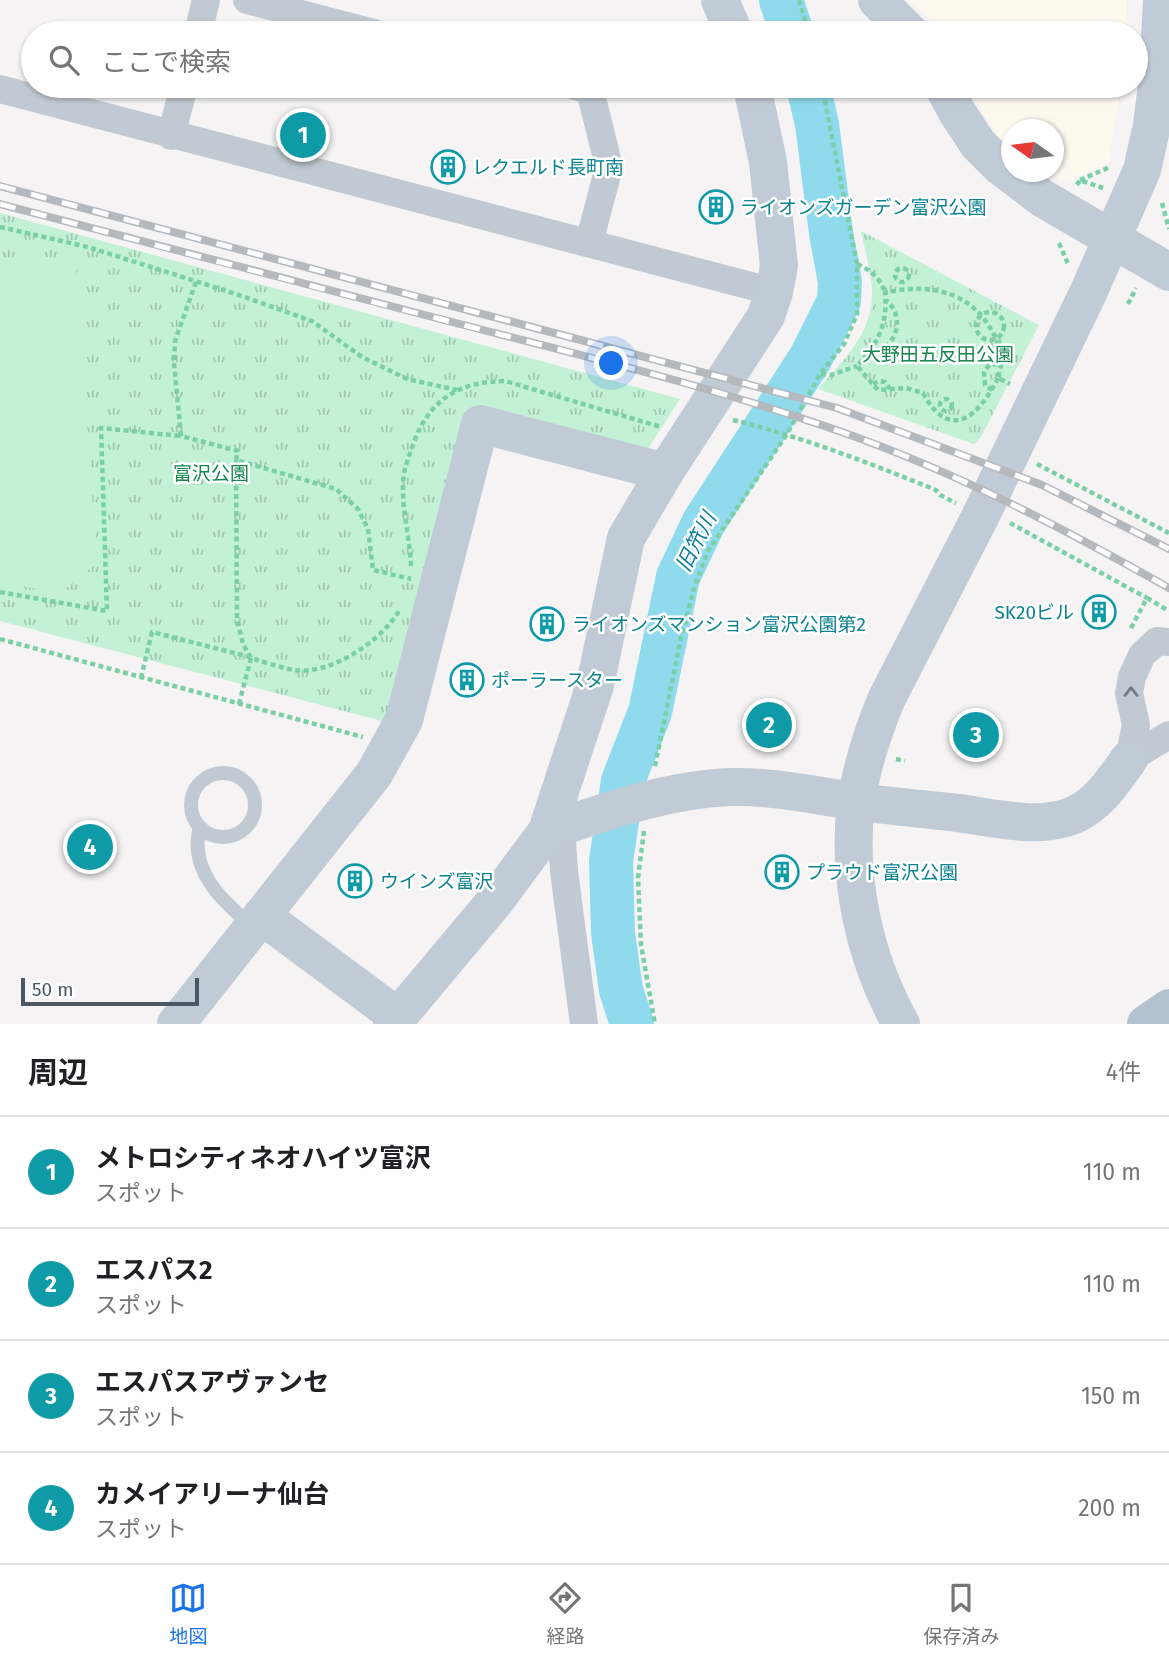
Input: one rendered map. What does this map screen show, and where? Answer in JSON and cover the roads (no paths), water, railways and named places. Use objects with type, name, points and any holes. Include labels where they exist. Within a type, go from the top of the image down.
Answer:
[{"type":"main road","points":[[1146,1024],[1169,1008]]},
{"type":"street","points":[[201,21],[206,0]]},
{"type":"street","points":[[247,0],[328,21]]},
{"type":"street","points":[[720,0],[729,21]]},
{"type":"street","points":[[877,0],[898,21]]},
{"type":"street","points":[[901,1024],[875,967],[858,906],[854,861],[856,801],[874,730],[886,700],[981,515],[1114,239],[1142,170],[1152,125],[1158,77],[1162,0]]},
{"type":"street","points":[[0,89],[21,95]]},
{"type":"street","points":[[33,98],[774,292]]},
{"type":"street","points":[[171,136],[181,98]]},
{"type":"street","points":[[589,243],[609,167],[592,98]]},
{"type":"street","points":[[584,1024],[565,885],[564,825],[626,538],[665,472],[766,316],[774,292],[779,266],[768,162],[755,98]]},
{"type":"street","points":[[950,98],[978,144],[1000,166],[1042,198],[1169,272]]},
{"type":"street","points":[[176,1024],[374,774],[404,720],[480,424],[665,472]]},
{"type":"street","points":[[1129,759],[1136,725],[1129,693],[1132,677],[1142,655],[1157,641],[1169,642]]},
{"type":"street","points":[[258,921],[395,1020],[496,900],[564,825],[648,800],[732,787],[802,792],[1014,820],[1055,821],[1090,805],[1107,790],[1129,759],[1169,735]]},
{"type":"lane","points":[[200,827],[218,836],[238,832],[247,826],[255,807],[249,787],[242,779],[223,773],[212,774],[203,780],[192,797],[194,818],[200,827],[198,851],[209,884],[223,902],[258,921]]},
{"type":"waterway","name":"旧笊川","points":[[781,0],[788,21]]},
{"type":"waterway","name":"旧笊川","points":[[632,1024],[621,990],[613,933],[611,861],[623,781],[650,712],[678,577],[704,522],[810,359],[839,301],[840,282],[811,98]]},
{"type":"railway","points":[[0,186],[837,408],[1042,485],[1169,549]]},
{"type":"railway","points":[[0,204],[643,371],[839,431],[966,482],[1169,588]]},
{"type":"place","name":"メトロシティネオハイツ富沢","points":[[303,135]]},
{"type":"place","name":"レクエルド長町南","points":[[448,167]]},
{"type":"place","name":"ライオンズガーデン富沢公園","points":[[716,207]]},
{"type":"place","name":"SK20ビル","points":[[1099,612]]},
{"type":"place","name":"ライオンズマンション富沢公園第2","points":[[547,624]]},
{"type":"place","name":"ポーラースター","points":[[467,680]]},
{"type":"place","name":"エスパス2","points":[[769,725]]},
{"type":"place","name":"エスパスアヴァンセ","points":[[976,735]]},
{"type":"place","name":"カメイアリーナ仙台","points":[[90,847]]},
{"type":"place","name":"プラウド富沢公園","points":[[782,872]]},
{"type":"place","name":"ウインズ富沢","points":[[355,881]]},
{"type":"park label","name":"大野田五反田公園","points":[[938,354]]},
{"type":"park label","name":"富沢公園","points":[[211,473]]}]
